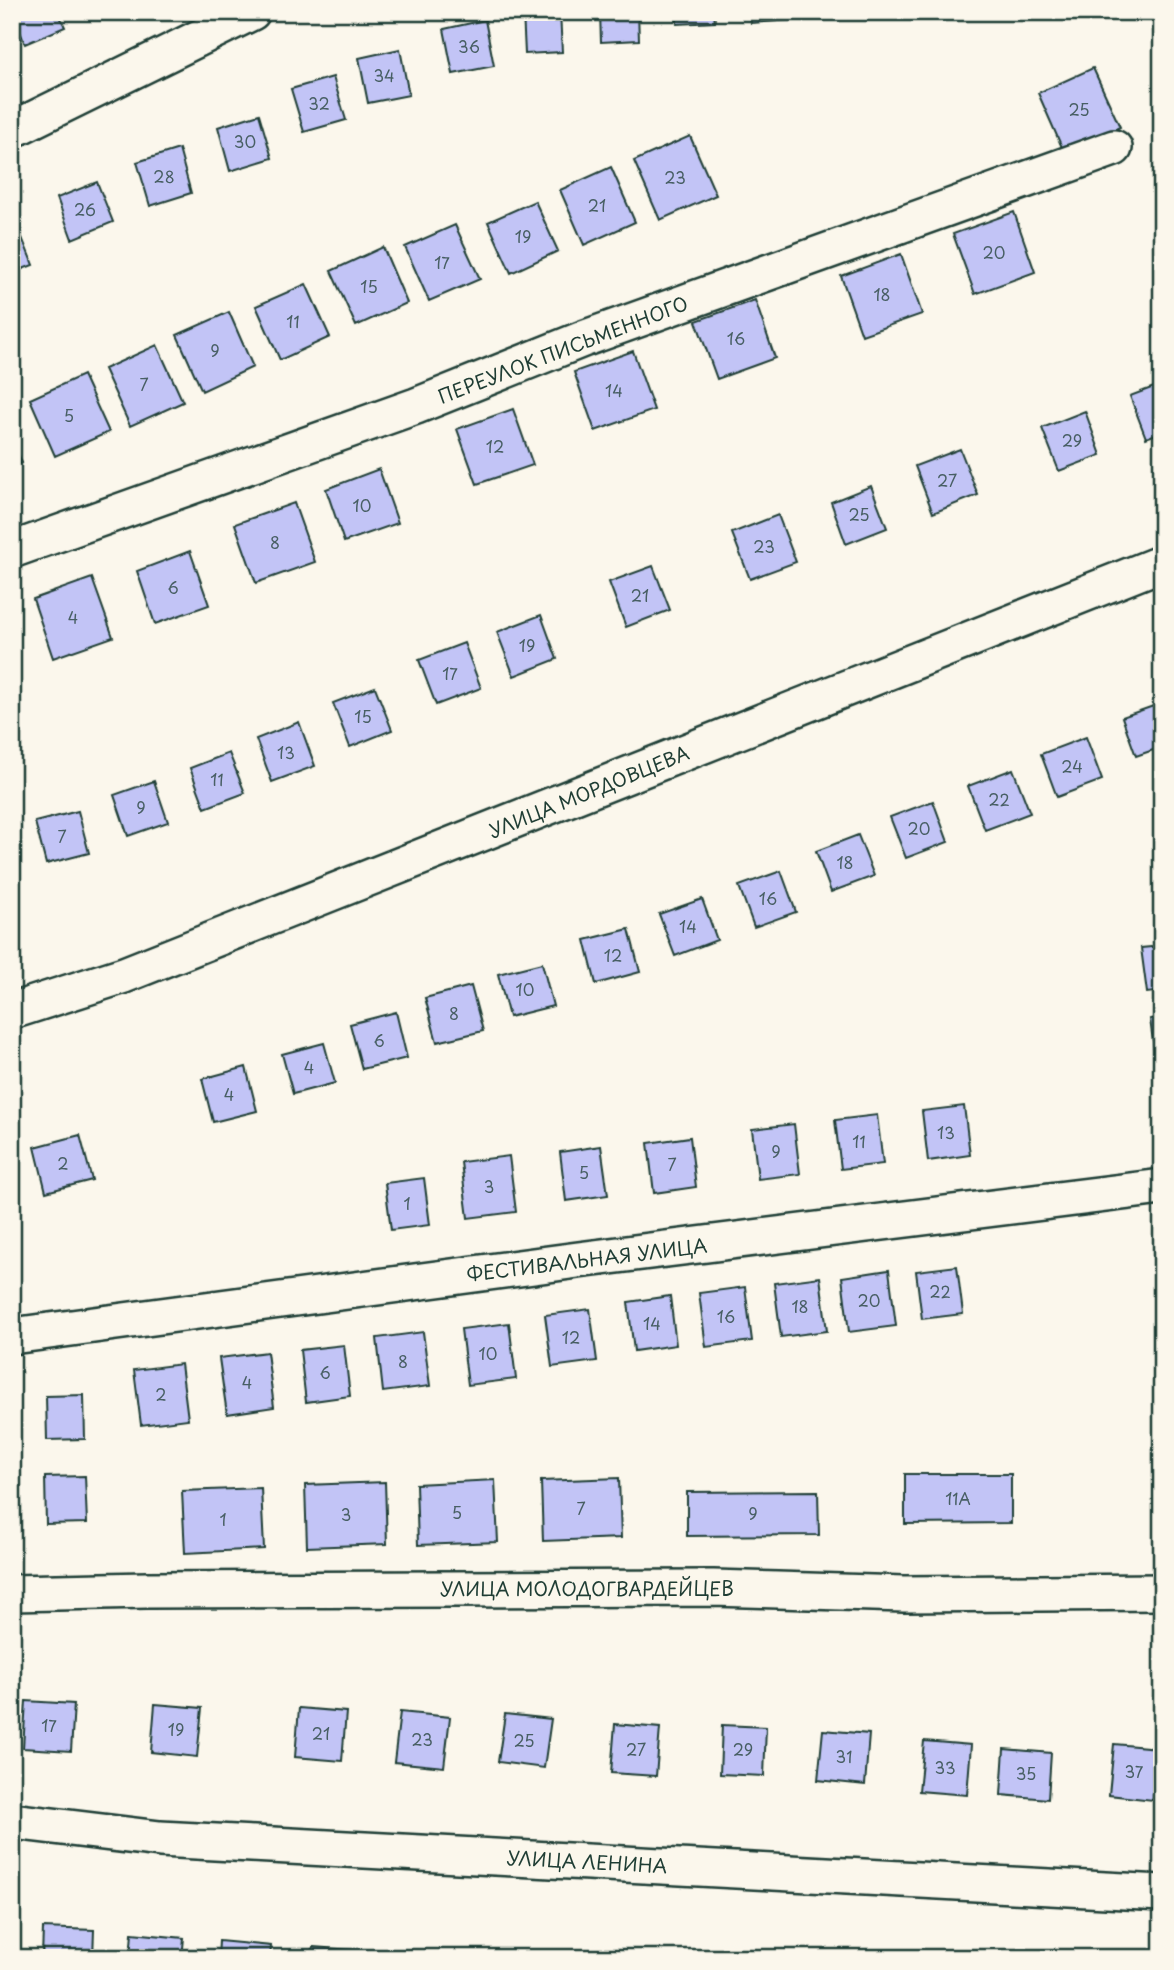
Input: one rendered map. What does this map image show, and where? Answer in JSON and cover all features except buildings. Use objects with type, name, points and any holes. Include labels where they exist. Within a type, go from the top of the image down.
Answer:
[{"type":"street","points":[[12,130],[249,13]]},
{"type":"street","name":"ПЕРЕУЛОК ПИСЬМЕННОГО","points":[[12,550],[416,407],[583,339],[1114,148]]},
{"type":"street","name":"УЛИЦА МОРДОВЦЕВА","points":[[12,1011],[124,975],[1162,563]]},
{"type":"street","name":"ФЕСТИВАЛЬНАЯ УЛИЦА","points":[[12,1336],[1162,1187]]},
{"type":"street","name":"УЛИЦА МОЛОДОГВАРДЕЙЦЕВ","points":[[12,1593],[686,1588],[904,1594],[1162,1591]]},
{"type":"street","name":"УЛИЦА ЛЕНИНА","points":[[12,1821],[174,1840],[1162,1893]]}]
